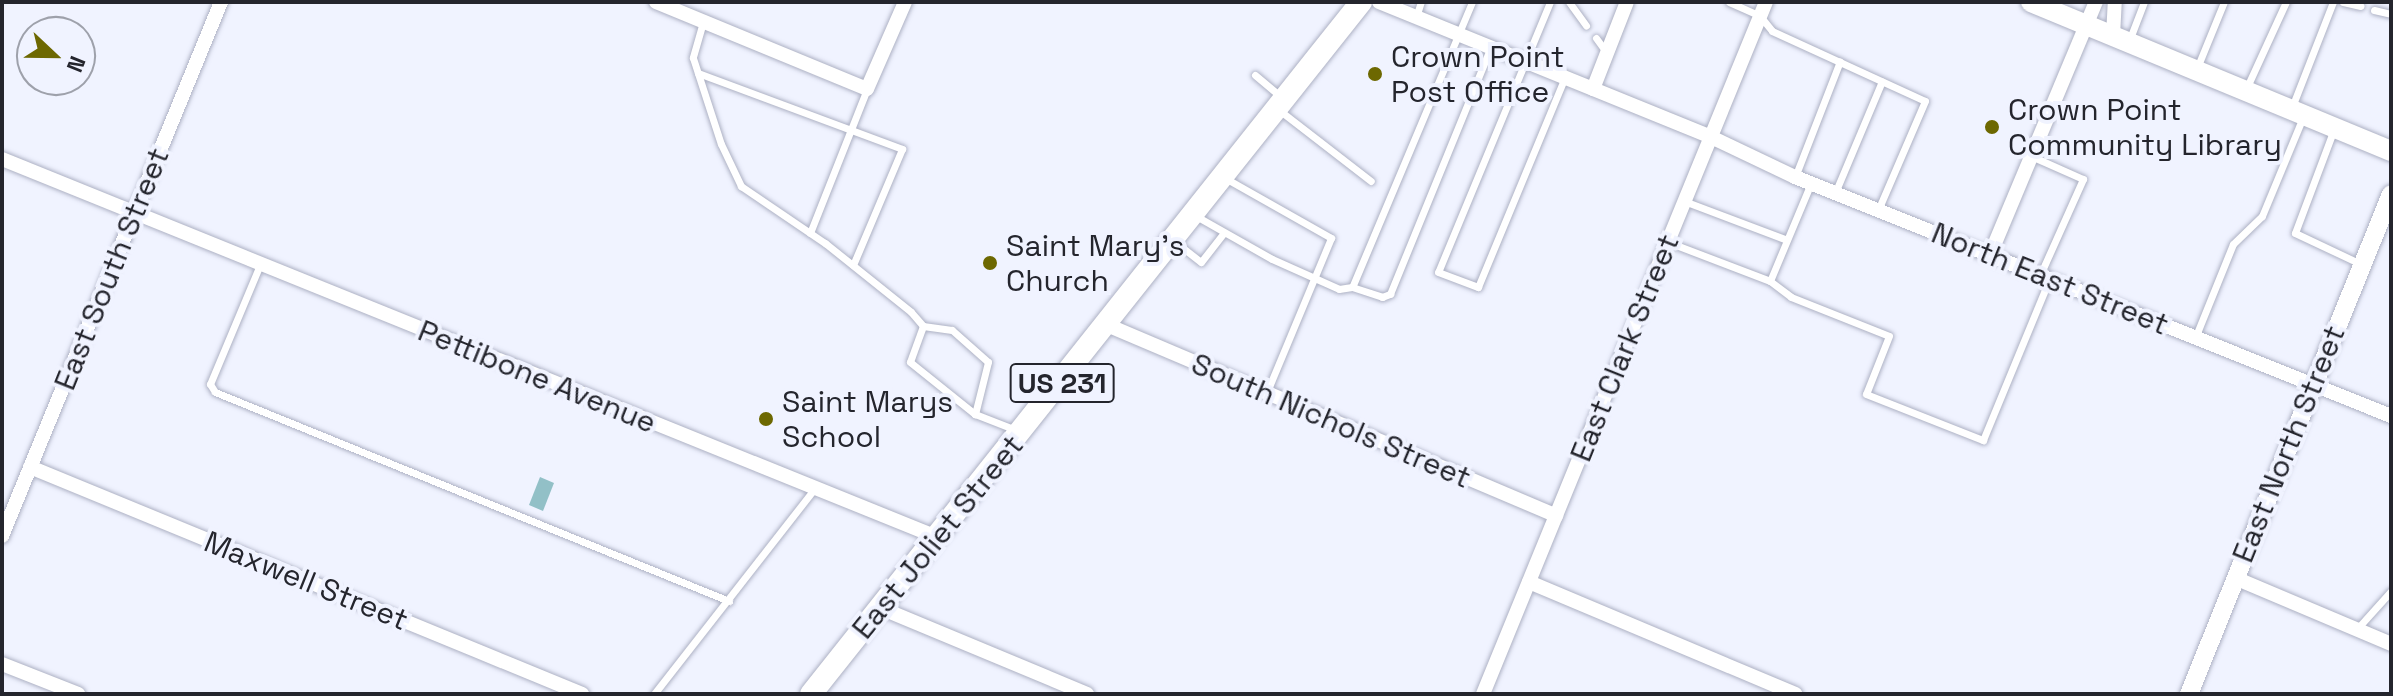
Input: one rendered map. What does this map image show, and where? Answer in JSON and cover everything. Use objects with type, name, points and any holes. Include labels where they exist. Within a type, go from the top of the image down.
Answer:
[{"type":"main road","name":"East Joliet Street","points":[[811,694],[883,609],[1361,2]]},
{"type":"main road","points":[[2031,2],[2391,151]]},
{"type":"street","name":"East South Street","points":[[2,534],[221,2]]},
{"type":"street","points":[[656,2],[867,89],[905,2]]},
{"type":"street","name":"North East Street","points":[[1379,2],[1711,137],[1795,177],[2391,416]]},
{"type":"street","points":[[1990,255],[2096,2]]},
{"type":"street","points":[[2115,2],[2121,39]]},
{"type":"street","points":[[1593,89],[1621,6]]},
{"type":"street","name":"East Clark Street","points":[[1483,694],[1763,9]]},
{"type":"street","name":"Pettibone Avenue","points":[[2,159],[136,212],[259,267],[939,538]]},
{"type":"street","name":"East North Street","points":[[2189,694],[2391,194]]},
{"type":"street","name":"South Nichols Street","points":[[1107,325],[1556,516]]},
{"type":"street","name":"Maxwell Street","points":[[30,467],[582,694]]},
{"type":"street","points":[[2235,578],[2391,644]]},
{"type":"street","points":[[1529,582],[1795,694]]},
{"type":"street","points":[[883,609],[1087,694]]},
{"type":"street","points":[[2,664],[78,694]]},
{"type":"lane","points":[[1416,17],[1421,2]]},
{"type":"lane","points":[[1352,287],[1472,2]]},
{"type":"lane","points":[[1550,2],[1438,272],[1478,287],[1565,77]]},
{"type":"lane","points":[[1569,2],[1586,25]]},
{"type":"lane","points":[[1729,2],[1763,9],[1772,31],[1925,101],[1878,210]]},
{"type":"lane","points":[[2121,39],[2144,2]]},
{"type":"lane","points":[[2196,70],[2224,2]]},
{"type":"lane","points":[[2245,90],[2286,2]]},
{"type":"lane","points":[[2195,338],[2233,244],[2262,216],[2333,2]]},
{"type":"lane","points":[[2343,2],[2361,6]]},
{"type":"lane","points":[[2374,10],[2391,14]]},
{"type":"lane","points":[[703,22],[693,58],[741,186],[853,265],[923,326],[952,330],[988,362],[975,414]]},
{"type":"lane","points":[[1596,38],[1607,53]]},
{"type":"lane","points":[[1195,215],[1223,234],[1339,289],[1352,287],[1382,297],[1390,294],[1491,47]]},
{"type":"lane","points":[[1795,177],[1840,61]]},
{"type":"lane","points":[[698,73],[902,149],[853,265]]},
{"type":"lane","points":[[1255,75],[1280,104],[1371,181]]},
{"type":"lane","points":[[1835,193],[1882,81]]},
{"type":"lane","points":[[810,233],[867,89]]},
{"type":"lane","points":[[2335,127],[2295,233],[2362,264]]},
{"type":"lane","points":[[1668,242],[1770,281],[1791,297],[1889,336],[1866,394],[1983,440],[2083,179],[2031,156]]},
{"type":"lane","points":[[1223,177],[1331,238],[1266,394]]},
{"type":"lane","points":[[1770,281],[1811,183]]},
{"type":"lane","points":[[1684,201],[1787,240]]},
{"type":"lane","points":[[1174,240],[1201,262],[1223,234]]},
{"type":"lane","points":[[259,267],[210,384],[215,392],[729,601]]},
{"type":"lane","points":[[923,326],[910,362],[975,414],[1022,433]]},
{"type":"lane","points":[[654,694],[815,488]]},
{"type":"lane","points":[[2356,630],[2391,592]]},
{"type":"water","points":[[540,477],[554,483],[543,511],[529,505]]},
{"type":"place","name":"Crown Point Post Office","points":[[1375,74]]},
{"type":"place","name":"Crown Point Community Library","points":[[1992,127]]},
{"type":"place","name":"Saint Mary's Church","points":[[990,263]]},
{"type":"place","name":"Saint Marys School","points":[[766,419]]}]
